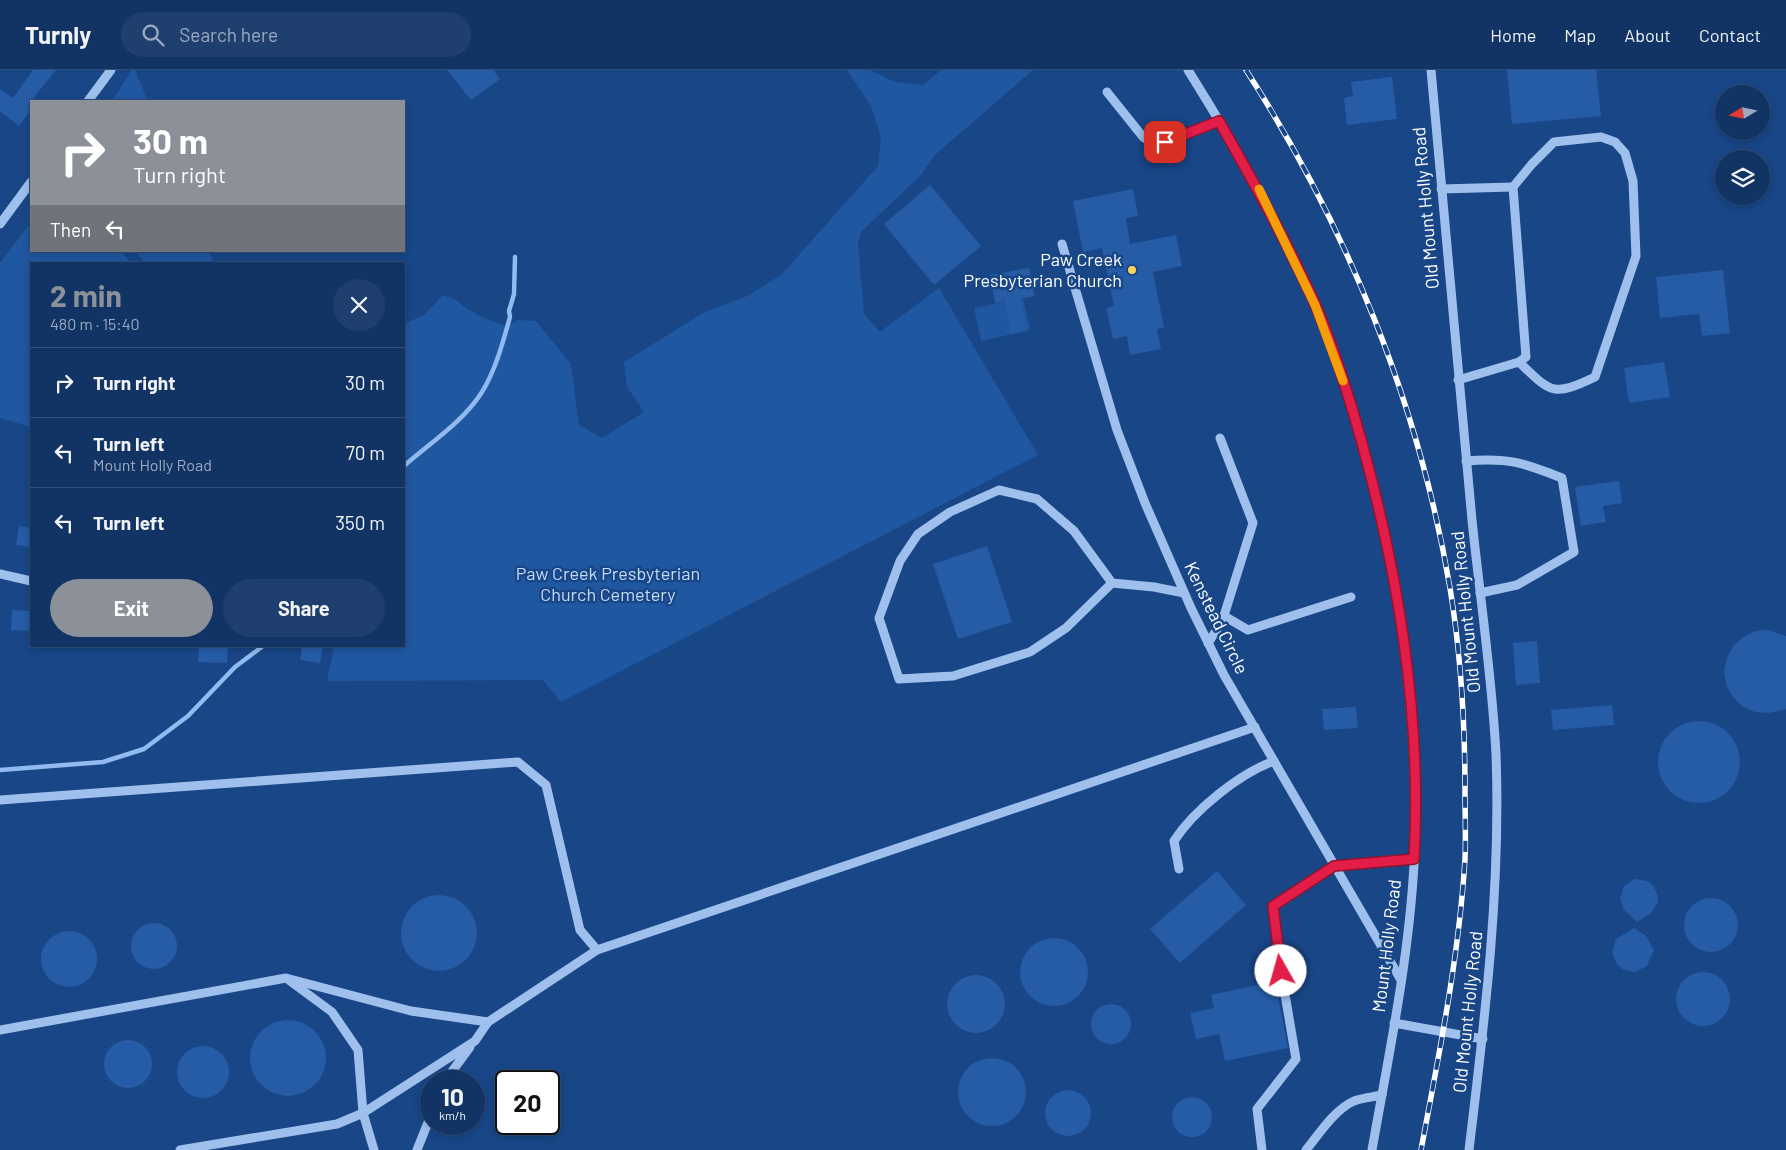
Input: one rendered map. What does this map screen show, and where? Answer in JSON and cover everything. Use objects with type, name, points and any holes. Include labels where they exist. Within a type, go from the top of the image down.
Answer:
[{"type":"street","points":[[89,100],[111,70]]},
{"type":"street","name":"Mount Holly Road","points":[[1188,70],[1266,201],[1315,305],[1351,406],[1376,493],[1396,591],[1405,656],[1413,746],[1414,859],[1401,980],[1372,1150]]},
{"type":"street","name":"Old Mount Holly Road","points":[[1431,70],[1458,380],[1496,752],[1496,864],[1492,947],[1469,1150]]},
{"type":"street","points":[[1107,92],[1143,136],[1152,143],[1165,142],[1219,121]]},
{"type":"street","points":[[1601,137],[1615,142],[1624,153],[1633,181],[1636,216],[1636,256],[1595,377],[1568,390],[1546,387],[1522,360],[1513,187],[1554,142],[1601,137]]},
{"type":"street","points":[[0,224],[30,183]]},
{"type":"street","points":[[1441,189],[1513,187]]},
{"type":"street","name":"Kenstead Circle","points":[[1062,244],[1117,430],[1145,503],[1184,593],[1208,643],[1274,761],[1401,980]]},
{"type":"street","points":[[1458,380],[1522,360]]},
{"type":"street","points":[[1208,643],[1224,616],[1253,523],[1220,438]]},
{"type":"street","points":[[1466,461],[1496,458],[1524,462],[1562,478],[1574,552],[1517,585],[1480,593]]},
{"type":"street","points":[[1112,583],[1066,628],[1030,652],[953,676],[899,679],[880,618],[900,561],[918,534],[950,512],[999,490],[1038,499],[1074,531],[1112,583],[1154,587],[1184,593]]},
{"type":"street","points":[[0,574],[30,581]]},
{"type":"street","points":[[1224,616],[1248,630],[1351,597]]},
{"type":"street","points":[[453,1070],[488,1022],[597,950],[1255,727]]},
{"type":"street","points":[[1179,869],[1174,841],[1185,824],[1255,768],[1274,761]]},
{"type":"street","points":[[0,800],[518,762],[546,785],[580,930],[597,950]]},
{"type":"street","points":[[1262,1150],[1257,1109],[1296,1058],[1281,971],[1273,906],[1334,866],[1414,859]]},
{"type":"street","points":[[0,1030],[286,978],[411,1011],[488,1022]]},
{"type":"street","points":[[286,978],[332,1012],[358,1050],[363,1113],[374,1150]]},
{"type":"street","points":[[1394,1023],[1483,1039]]},
{"type":"street","points":[[180,1150],[337,1124],[363,1113],[475,1041]]},
{"type":"street","points":[[1306,1150],[1348,1104],[1356,1100],[1382,1095]]},
{"type":"street","points":[[417,1150],[423,1135]]},
{"type":"green space","points":[[132,70],[135,70],[148,100],[113,100]]},
{"type":"green space","name":"Paw Creek Presbyterian Church Cemetery","points":[[847,70],[870,70],[895,82],[923,85],[941,70],[1033,70],[935,155],[921,175],[861,232],[858,243],[864,314],[880,332],[939,288],[1038,455],[561,702],[543,680],[327,681],[334,647],[405,647],[405,324],[424,315],[442,296],[452,298],[476,314],[507,326],[518,320],[536,321],[571,364],[579,425],[602,438],[644,412],[627,387],[624,362],[703,313],[747,296],[781,275],[878,166],[881,137],[871,106]]},
{"type":"green space","points":[[30,223],[30,252],[121,252],[130,262],[30,262],[30,427],[0,418],[0,263]]},
{"type":"green space","points":[[137,252],[209,252],[213,262],[144,262]]},
{"type":"green space","points":[[1023,298],[1030,330],[981,341],[974,308]]},
{"type":"building","points":[[33,70],[56,70],[30,100],[28,109],[30,111],[19,126],[0,111],[0,89],[13,98]]},
{"type":"building","points":[[447,70],[493,70],[500,79],[471,100]]},
{"type":"building","points":[[1507,70],[1596,70],[1601,116],[1512,124]]},
{"type":"building","points":[[1392,77],[1397,119],[1347,125],[1344,98],[1353,96],[1351,82]]},
{"type":"building","points":[[930,185],[981,246],[934,285],[884,224]]},
{"type":"building","name":"Paw Creek Presbyterian Church","points":[[1133,189],[1138,216],[1126,218],[1130,244],[1176,235],[1182,266],[1153,272],[1164,328],[1157,329],[1161,349],[1130,355],[1127,336],[1113,339],[1106,308],[1114,306],[1102,248],[1083,252],[1073,201]]},
{"type":"building","points":[[1029,268],[1035,296],[1021,299],[1026,331],[1011,334],[1005,301],[995,303],[990,275]]},
{"type":"building","points":[[1723,270],[1730,333],[1702,336],[1699,314],[1660,318],[1656,277]]},
{"type":"building","points":[[1664,362],[1670,397],[1629,403],[1624,368]]},
{"type":"building","points":[[1619,481],[1622,503],[1603,506],[1606,522],[1581,526],[1575,487]]},
{"type":"building","points":[[19,526],[30,528],[30,547],[16,545]]},
{"type":"building","points":[[987,546],[1012,622],[958,639],[933,564]]},
{"type":"building","points":[[12,610],[30,611],[30,631],[11,630]]},
{"type":"building","points":[[1768,630],[1786,636],[1786,709],[1769,713],[1755,712],[1742,706],[1732,696],[1726,684],[1724,671],[1727,658],[1733,646],[1743,637],[1755,631]]},
{"type":"building","points":[[1537,641],[1540,683],[1516,685],[1513,643]]},
{"type":"building","points":[[199,647],[228,647],[227,663],[198,662]]},
{"type":"building","points":[[302,647],[323,647],[320,663],[300,660]]},
{"type":"building","points":[[1612,705],[1614,725],[1553,730],[1551,710]]},
{"type":"building","points":[[1356,707],[1358,728],[1324,730],[1322,709]]},
{"type":"building","points":[[1699,721],[1715,724],[1728,733],[1737,746],[1740,762],[1737,778],[1728,791],[1715,800],[1699,803],[1683,800],[1670,791],[1661,778],[1658,762],[1661,746],[1670,733],[1683,724]]},
{"type":"building","points":[[1217,871],[1246,905],[1180,963],[1150,929]]},
{"type":"building","points":[[1635,879],[1648,881],[1653,885],[1658,896],[1658,902],[1651,913],[1637,922],[1624,910],[1620,898],[1624,886]]},
{"type":"building","points":[[432,895],[446,895],[460,901],[471,912],[477,926],[474,948],[466,960],[446,971],[432,971],[418,965],[407,954],[401,940],[401,926],[407,912],[418,901]]},
{"type":"building","points":[[1711,898],[1721,900],[1730,906],[1736,915],[1738,925],[1736,935],[1730,944],[1721,950],[1711,952],[1701,950],[1692,944],[1686,935],[1684,925],[1686,915],[1692,906],[1701,900]]},
{"type":"building","points":[[149,923],[159,923],[171,929],[176,937],[176,955],[171,963],[163,968],[149,969],[141,966],[134,959],[131,951],[131,941],[134,933],[141,926]]},
{"type":"building","points":[[1634,928],[1646,936],[1654,950],[1647,966],[1635,972],[1622,969],[1617,964],[1612,952],[1616,939]]},
{"type":"building","points":[[64,931],[74,931],[89,939],[95,948],[97,959],[95,970],[89,979],[74,987],[64,987],[53,982],[46,975],[41,964],[41,954],[46,943],[53,936]]},
{"type":"building","points":[[1054,938],[1067,941],[1078,948],[1085,959],[1088,972],[1085,985],[1078,996],[1067,1003],[1054,1006],[1041,1003],[1030,996],[1023,985],[1020,972],[1023,959],[1030,948],[1041,941]]},
{"type":"building","points":[[1698,972],[1708,972],[1718,976],[1726,984],[1730,999],[1726,1014],[1718,1022],[1708,1026],[1698,1026],[1688,1022],[1680,1014],[1676,1004],[1676,994],[1680,984],[1688,976]]},
{"type":"building","points":[[970,975],[982,975],[997,983],[1005,998],[1005,1010],[997,1025],[982,1033],[970,1033],[955,1025],[947,1010],[947,998],[955,983]]},
{"type":"building","points":[[1275,981],[1288,1048],[1225,1061],[1219,1034],[1196,1039],[1190,1013],[1214,1008],[1211,995]]},
{"type":"building","points":[[1115,1004],[1122,1007],[1128,1013],[1131,1024],[1130,1032],[1122,1041],[1115,1044],[1107,1044],[1100,1041],[1092,1032],[1091,1020],[1094,1013],[1103,1005]]},
{"type":"building","points":[[296,1020],[309,1026],[320,1037],[326,1050],[324,1073],[309,1090],[296,1096],[280,1096],[267,1090],[252,1073],[250,1050],[256,1037],[273,1022]]},
{"type":"building","points":[[128,1040],[137,1042],[145,1047],[150,1055],[152,1064],[150,1073],[145,1081],[137,1086],[128,1088],[119,1086],[111,1081],[106,1073],[104,1064],[106,1055],[111,1047],[119,1042]]},
{"type":"building","points":[[203,1046],[213,1048],[221,1054],[227,1062],[229,1072],[227,1082],[221,1090],[213,1096],[203,1098],[193,1096],[185,1090],[179,1082],[177,1072],[179,1062],[185,1054],[193,1048]]},
{"type":"building","points":[[992,1058],[1005,1061],[1016,1068],[1023,1079],[1026,1092],[1023,1105],[1016,1116],[1005,1123],[992,1126],[979,1123],[968,1116],[961,1105],[958,1092],[961,1079],[968,1068],[979,1061]]},
{"type":"building","points":[[1068,1090],[1081,1094],[1087,1100],[1091,1113],[1087,1126],[1081,1132],[1068,1136],[1055,1132],[1049,1126],[1045,1113],[1049,1100],[1055,1094]]},
{"type":"building","points":[[1196,1097],[1203,1100],[1209,1106],[1212,1117],[1211,1125],[1203,1134],[1196,1137],[1188,1137],[1181,1134],[1173,1125],[1172,1113],[1175,1106],[1184,1098]]},
{"type":"waterway","points":[[405,465],[446,432],[465,413],[487,383],[499,355],[510,317],[509,311],[514,294],[515,257]]},
{"type":"waterway","points":[[0,770],[103,762],[144,749],[188,716],[235,667],[262,647]]},
{"type":"railway","points":[[1246,70],[1316,191],[1347,254],[1374,319],[1398,385],[1419,452],[1436,519],[1450,588],[1460,664],[1463,715],[1465,859],[1453,969],[1421,1150]]},
{"type":"slow traffic","points":[[1259,189],[1315,305],[1343,381]]},
{"type":"place","name":"Paw Creek Presbyterian Church","points":[[1132,270]]},
{"type":"route","points":[[1165,142],[1219,121],[1266,201],[1288,247],[1315,305],[1351,406],[1376,493],[1384,529],[1403,640],[1413,746],[1414,859],[1334,866],[1273,906],[1281,971]]}]
